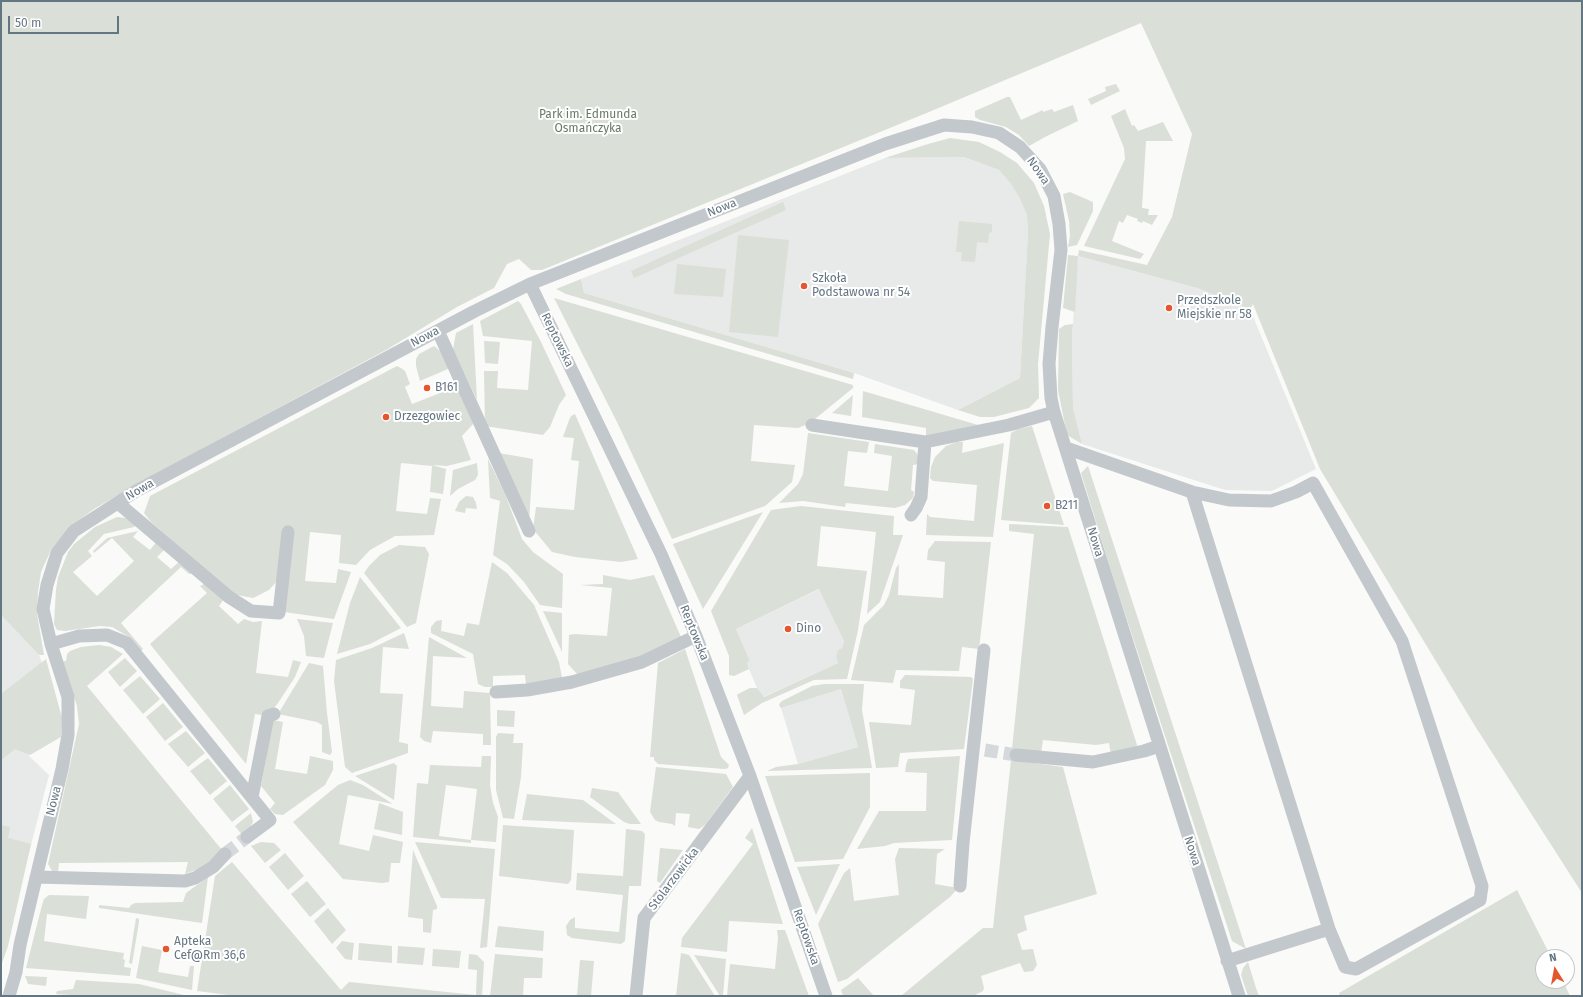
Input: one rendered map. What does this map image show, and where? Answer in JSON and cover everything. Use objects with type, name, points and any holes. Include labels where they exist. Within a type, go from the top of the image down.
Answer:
[{"type":"street","name":"Nowa","points":[[9,996],[16,972],[20,945],[62,769],[68,735],[68,697],[51,644],[43,609],[47,585],[57,553],[74,531],[136,491],[530,284],[885,144],[944,125],[972,127],[999,133],[1020,147],[1040,169],[1054,196],[1059,224],[1061,250],[1049,364],[1051,398],[1054,412],[1239,996]]},
{"type":"street","name":"Reptowska","points":[[530,284],[661,554],[696,636],[750,776],[826,996]]},
{"type":"street","points":[[438,331],[529,531]]},
{"type":"street","points":[[812,425],[925,442],[1009,425],[1054,412]]},
{"type":"street","points":[[911,515],[921,497],[925,442]]},
{"type":"street","points":[[1066,448],[1192,492],[1229,500],[1271,501],[1296,492],[1313,483],[1402,641],[1482,886],[1480,900],[1356,969],[1345,967],[1329,929],[1192,492]]},
{"type":"street","points":[[118,503],[229,597],[251,611],[279,614],[288,532]]},
{"type":"street","points":[[51,644],[79,636],[107,635],[127,643],[270,820],[247,837]]},
{"type":"street","points":[[496,692],[527,690],[572,682],[642,662],[696,636]]},
{"type":"street","points":[[960,886],[963,843],[979,750],[984,650]]},
{"type":"street","points":[[252,797],[268,716],[274,714]]},
{"type":"street","points":[[1016,755],[1093,762],[1144,751],[1159,746]]},
{"type":"street","name":"Stolarzowicka","points":[[636,996],[644,918],[750,776]]},
{"type":"street","points":[[36,877],[185,881],[195,878],[213,867],[226,854]]},
{"type":"street","points":[[1227,961],[1329,929]]},
{"type":"shaded area","name":"Szkoła Podstawowa nr 54","points":[[964,157],[999,170],[1011,184],[1027,215],[1028,233],[1020,378],[958,410],[854,373],[584,293],[581,279],[885,158]]},
{"type":"shaded area","points":[[1078,256],[1197,288],[1250,309],[1316,469],[1272,491],[1225,490],[1082,444],[1073,408],[1072,335]]},
{"type":"shaded area","points":[[820,589],[844,641],[842,648],[838,650],[836,656],[838,663],[763,697],[757,688],[749,669],[747,663],[750,661],[736,629]]},
{"type":"shaded area","points":[[1,615],[39,655],[52,689],[6,722],[30,757],[49,775],[1,962]]},
{"type":"shaded area","points":[[841,689],[858,747],[798,764],[781,708]]},
{"type":"green space","name":"Park im. Edmunda Osmańczyka","points":[[1,1],[1582,1],[1582,893],[1475,726],[1320,469],[1253,304],[1250,309],[1197,288],[1078,256],[1079,250],[1147,265],[1172,217],[1192,134],[1141,23],[929,112],[542,270],[531,270],[519,259],[507,264],[494,288],[457,307],[386,350],[144,480],[94,509],[75,523],[51,550],[41,572],[37,614],[44,655],[39,655],[1,615]]},
{"type":"green space","points":[[1116,84],[1120,91],[1091,105],[1088,99],[1106,91],[1105,87]]},
{"type":"green space","points":[[1010,97],[1021,120],[1043,110],[1043,112],[1052,109],[1054,112],[1073,105],[1078,121],[1029,146],[1019,135],[1006,127],[980,120],[975,117],[975,111]]},
{"type":"green space","points":[[1125,109],[1132,126],[1134,125],[1138,131],[1163,122],[1173,141],[1146,141],[1142,208],[1149,209],[1148,215],[1158,215],[1152,225],[1143,221],[1142,223],[1137,221],[1138,219],[1127,215],[1123,223],[1119,221],[1112,241],[1144,254],[1140,259],[1084,246],[1125,159],[1124,148],[1111,116]]},
{"type":"green space","points":[[950,138],[979,142],[1000,152],[1017,163],[1034,183],[1044,206],[1050,234],[1038,364],[1039,398],[1029,408],[994,417],[980,417],[958,410],[1020,378],[1028,233],[1027,215],[1011,184],[999,170],[964,157],[885,158]]},
{"type":"green space","points":[[1070,192],[1093,202],[1093,211],[1077,245],[1068,247],[1070,236],[1069,221],[1063,194]]},
{"type":"green space","points":[[783,202],[786,210],[634,278],[631,271]]},
{"type":"green space","points":[[959,221],[992,224],[992,232],[989,233],[988,243],[977,242],[975,262],[961,261],[962,252],[956,252]]},
{"type":"green space","points":[[738,235],[789,240],[778,337],[729,332]]},
{"type":"green space","points":[[1068,255],[1078,256],[1075,312],[1063,308]]},
{"type":"green space","points":[[677,264],[726,269],[723,297],[674,294]]},
{"type":"green space","points":[[581,279],[584,293],[854,373],[853,379],[566,294],[556,289]]},
{"type":"green space","points":[[554,298],[853,385],[853,388],[810,423],[798,428],[754,425],[751,461],[795,465],[792,482],[765,506],[672,539],[617,422]]},
{"type":"green space","points":[[518,301],[541,342],[566,395],[559,405],[550,427],[543,435],[485,426],[484,371],[498,371],[497,388],[528,390],[532,341],[483,336],[480,321]]},
{"type":"green space","points":[[473,324],[477,400],[453,349],[456,333]]},
{"type":"green space","points":[[1073,324],[1073,408],[1082,444],[1067,435],[1058,390],[1059,329],[1065,325]]},
{"type":"green space","points":[[484,341],[500,342],[498,364],[485,363]]},
{"type":"green space","points":[[434,346],[444,354],[450,368],[420,381],[416,366],[416,359],[419,354]]},
{"type":"green space","points":[[397,366],[405,371],[410,384],[405,387],[412,404],[448,390],[460,390],[473,424],[462,436],[471,460],[447,466],[432,465],[446,469],[443,494],[430,492],[432,466],[401,463],[396,511],[427,514],[430,498],[441,499],[434,535],[395,536],[370,550],[356,565],[339,563],[341,535],[310,532],[305,581],[336,583],[338,569],[351,572],[334,619],[284,612],[277,581],[269,590],[253,598],[232,594],[151,522],[144,513],[150,496]]},
{"type":"green space","points":[[863,391],[978,425],[926,436],[926,428],[862,417]]},
{"type":"green space","points":[[853,395],[851,416],[832,413]]},
{"type":"green space","points":[[575,414],[638,559],[621,562],[575,557],[552,552],[533,529],[536,507],[574,510],[579,461],[571,460],[574,438],[563,437],[571,416]]},
{"type":"green space","points":[[1032,426],[1064,525],[1001,520],[1011,433],[1018,429]]},
{"type":"green space","points":[[808,433],[869,442],[867,453],[848,451],[844,486],[888,491],[892,456],[874,453],[875,444],[914,450],[918,455],[919,464],[913,465],[911,490],[914,492],[913,498],[905,505],[895,508],[846,503],[845,507],[803,501],[779,503],[798,484],[803,474]]},
{"type":"green space","points":[[957,442],[963,442],[962,453],[1004,443],[993,537],[926,535],[927,514],[930,517],[974,521],[977,485],[933,481],[930,478],[931,467],[935,457],[946,446]]},
{"type":"green space","points":[[499,453],[533,459],[529,522]]},
{"type":"green space","points":[[488,459],[505,494],[522,539],[533,552],[563,574],[562,608],[540,605],[524,582],[507,564],[493,555],[500,501],[490,498]]},
{"type":"green space","points":[[477,463],[478,475],[475,480],[458,489],[450,496],[453,470]]},
{"type":"green space","points":[[1088,466],[1246,949],[1232,941],[1115,583],[1081,473]]},
{"type":"green space","points":[[466,496],[473,497],[477,509],[466,508],[465,513],[455,511],[459,502]]},
{"type":"green space","points":[[801,506],[894,516],[893,535],[903,535],[880,602],[867,614],[876,532],[821,526],[817,566],[867,571],[858,630],[847,679],[814,680],[762,703],[744,715],[737,695],[738,694],[750,688],[757,688],[764,697],[838,663],[836,656],[838,650],[842,648],[844,641],[819,589],[736,629],[750,661],[747,663],[749,669],[734,676],[729,675],[729,656],[711,611],[771,510]]},
{"type":"green space","points":[[763,512],[703,609],[673,544]]},
{"type":"green space","points":[[117,517],[126,518],[137,524],[134,527],[104,534],[88,551],[92,556],[73,572],[97,596],[134,561],[112,538],[94,553],[93,551],[107,538],[138,531],[133,537],[150,550],[157,541],[166,548],[157,557],[171,569],[180,561],[191,569],[191,574],[189,574],[181,567],[121,623],[143,649],[141,651],[131,638],[112,627],[100,626],[65,631],[57,630],[54,624],[58,577],[68,552],[74,544],[95,527]]},
{"type":"green space","points":[[1009,524],[1068,527],[1137,745],[1135,749],[1111,755],[1109,743],[1096,745],[1043,740],[1041,753],[1012,749],[1034,534],[1009,531]]},
{"type":"green space","points":[[935,541],[991,542],[979,649],[962,647],[959,671],[896,670],[893,683],[851,680],[864,625],[884,605],[889,595],[896,568],[899,564],[898,595],[943,598],[945,562],[927,560],[928,550]]},
{"type":"green space","points":[[399,545],[425,547],[429,554],[416,623],[407,627],[364,573],[380,555]]},
{"type":"green space","points":[[492,562],[507,573],[534,605],[559,662],[562,678],[526,685],[525,675],[493,676],[493,687],[485,687],[478,684],[473,654],[431,633],[431,627],[436,621],[442,620],[441,631],[464,636],[467,623],[479,625]]},
{"type":"green space","points":[[603,575],[630,580],[654,575],[681,637],[634,661],[578,675],[568,664],[569,635],[607,636],[612,588],[580,585],[603,584]]},
{"type":"green space","points":[[360,577],[401,628],[370,644],[337,654],[350,603]]},
{"type":"green space","points":[[206,583],[224,599],[219,606],[238,624],[244,619],[253,622],[262,621],[256,673],[288,677],[293,660],[301,662],[295,677],[268,716],[255,714],[246,764],[150,644],[207,593],[200,586]]},
{"type":"green space","points":[[543,611],[562,613],[562,652]]},
{"type":"green space","points":[[297,619],[333,623],[324,658],[306,656],[304,636]]},
{"type":"green space","points":[[404,633],[409,649],[383,647],[380,693],[403,694],[399,742],[408,744],[408,753],[352,773],[345,767],[334,681],[336,660],[372,648]]},
{"type":"green space","points":[[429,637],[467,658],[433,656],[431,706],[463,708],[464,691],[490,693],[491,745],[483,745],[483,734],[433,731],[431,743],[424,741],[420,737]]},
{"type":"green space","points":[[99,645],[111,647],[123,654],[87,686],[222,850],[203,867],[185,874],[188,862],[59,863],[58,873],[52,871],[48,864],[79,724],[77,706],[63,661],[66,661],[67,654],[70,651],[81,647]]},
{"type":"green space","points":[[685,649],[721,757],[729,765],[728,768],[658,764],[654,760],[654,757],[650,757],[658,663]]},
{"type":"green space","points":[[125,658],[137,671],[120,687],[108,672]]},
{"type":"green space","points":[[46,659],[62,718],[61,737],[30,755],[15,749],[1,760],[1,694]]},
{"type":"green space","points":[[309,663],[323,666],[332,752],[330,755],[322,752],[322,725],[317,722],[278,714]]},
{"type":"green space","points":[[905,675],[971,677],[973,679],[964,749],[900,753],[898,767],[876,768],[869,722],[911,725],[915,690],[900,688],[900,681]]},
{"type":"green space","points":[[140,676],[160,699],[143,714],[123,690]]},
{"type":"green space","points":[[824,684],[864,684],[862,710],[872,768],[767,771],[776,767],[798,764],[858,747],[841,689],[781,708],[780,707],[779,704],[782,701],[812,686]]},
{"type":"green space","points":[[163,703],[183,727],[165,741],[146,717]]},
{"type":"green space","points":[[497,710],[515,711],[514,727],[497,726]]},
{"type":"green space","points":[[273,720],[283,722],[275,769],[307,774],[310,756],[333,761],[333,770],[325,785],[283,815],[275,814],[270,809],[275,803],[261,786]]},
{"type":"green space","points":[[186,731],[205,753],[188,767],[168,744]]},
{"type":"green space","points":[[498,733],[514,734],[513,743],[523,743],[521,777],[514,819],[503,818],[496,790],[496,737]]},
{"type":"green space","points":[[482,756],[491,756],[490,785],[493,803],[498,817],[496,842],[471,840],[471,843],[413,837],[417,783],[428,784],[430,765],[481,767]],"holes":[[[446,785],[477,789],[471,840],[439,836]]]},
{"type":"green space","points":[[960,756],[952,840],[894,843],[885,846],[857,849],[879,811],[926,811],[927,773],[905,772],[908,759]]},
{"type":"green space","points":[[208,758],[227,781],[210,795],[190,771]]},
{"type":"green space","points":[[1011,760],[1063,767],[1097,894],[1024,916],[1027,930],[1017,934],[1022,950],[1033,949],[1037,965],[1033,971],[1024,972],[1020,963],[981,976],[984,988],[983,991],[973,996],[901,996],[983,928],[993,928]]},
{"type":"green space","points":[[394,763],[397,766],[394,800],[355,776]]},
{"type":"green space","points":[[656,767],[726,774],[733,787],[705,825],[699,829],[688,827],[690,814],[676,813],[675,826],[672,824],[659,822],[655,820],[650,812]]},
{"type":"green space","points":[[870,773],[870,807],[843,859],[795,862],[765,776]]},
{"type":"green space","points":[[350,780],[363,785],[393,804],[348,795],[339,844],[369,851],[373,835],[403,842],[400,863],[391,863],[389,882],[382,883],[343,879],[293,822],[338,785]]},
{"type":"green space","points":[[230,785],[249,809],[232,822],[213,799]]},
{"type":"green space","points":[[592,788],[618,792],[641,824],[630,824],[624,822],[590,797]]},
{"type":"green space","points":[[527,794],[583,800],[616,824],[522,820]]},
{"type":"green space","points":[[379,803],[403,812],[402,835],[374,829]]},
{"type":"green space","points":[[251,813],[253,822],[249,829],[242,835],[235,826]]},
{"type":"green space","points":[[1,825],[10,827],[8,838],[31,844],[8,946],[1,966]]},
{"type":"green space","points":[[503,825],[574,830],[571,880],[568,884],[499,876]]},
{"type":"green space","points":[[752,828],[783,924],[729,921],[727,952],[681,947],[682,938],[753,844],[745,838]]},
{"type":"green space","points":[[626,829],[642,831],[645,834],[641,886],[629,886],[625,941],[621,944],[572,938],[567,935],[566,926],[570,920],[575,917],[575,928],[619,932],[623,895],[576,890],[577,873],[623,876]]},
{"type":"green space","points":[[261,842],[274,843],[281,850],[265,863],[251,846]]},
{"type":"green space","points":[[415,842],[495,849],[487,947],[480,948],[485,899],[441,898]]},
{"type":"green space","points":[[660,848],[683,850],[660,883],[657,881]]},
{"type":"green space","points":[[899,848],[945,849],[937,854],[935,884],[958,888],[950,897],[847,979],[838,982],[818,924],[844,873],[850,868],[854,901],[899,895],[895,859]]},
{"type":"green space","points":[[413,850],[437,906],[437,909],[433,910],[431,933],[423,932],[423,919],[408,917]]},
{"type":"green space","points":[[285,853],[304,876],[288,890],[269,867]]},
{"type":"green space","points":[[232,862],[341,990],[349,982],[476,995],[477,970],[468,969],[469,954],[477,955],[484,962],[482,996],[236,996],[197,991],[215,876]]},
{"type":"green space","points":[[840,864],[816,915],[797,867]]},
{"type":"green space","points":[[208,877],[202,923],[99,908],[99,905],[129,908],[135,903],[183,902],[186,893]]},
{"type":"green space","points":[[307,881],[326,904],[310,917],[291,894]]},
{"type":"green space","points":[[1517,890],[1547,949],[1535,949],[1535,989],[1567,989],[1570,996],[1340,996],[1339,993]]},
{"type":"green space","points":[[49,895],[89,896],[86,919],[47,914],[44,941],[124,953],[124,967],[131,968],[130,976],[26,968],[42,905],[44,899]]},
{"type":"green space","points":[[328,908],[346,930],[332,944],[314,921]]},
{"type":"green space","points":[[136,918],[139,919],[139,922],[132,964],[129,963]]},
{"type":"green space","points":[[498,926],[544,931],[543,951],[495,947]]},
{"type":"green space","points":[[777,930],[785,930],[809,996],[727,996],[730,964],[775,969],[778,938]]},
{"type":"green space","points":[[342,941],[354,943],[352,960],[345,959],[336,948]]},
{"type":"green space","points":[[359,943],[392,946],[392,963],[358,960]]},
{"type":"green space","points":[[142,946],[162,950],[158,972],[188,977],[190,966],[194,966],[192,990],[136,978]]},
{"type":"green space","points":[[398,946],[425,948],[423,965],[397,963]]},
{"type":"green space","points":[[433,949],[461,951],[459,968],[432,966]]},
{"type":"green space","points":[[681,953],[689,955],[715,996],[676,996]]},
{"type":"green space","points":[[495,954],[543,958],[542,978],[524,978],[523,996],[490,996]]},
{"type":"green space","points":[[694,955],[726,959],[723,996],[720,996]]},
{"type":"green space","points":[[580,960],[594,961],[591,996],[577,996]]},
{"type":"green space","points":[[1248,962],[1259,996],[1248,996],[1241,975],[1243,968]]},
{"type":"green space","points":[[25,976],[47,977],[46,986],[28,984]]},
{"type":"green space","points":[[858,978],[874,996],[843,996],[841,990]]},
{"type":"green space","points":[[76,980],[139,984],[188,996],[84,996],[56,994],[57,991],[73,989]]},
{"type":"tunnel","points":[[985,750],[1016,755]]},
{"type":"tunnel","points":[[225,854],[247,837]]},
{"type":"place","name":"Szkoła Podstawowa nr 54","points":[[804,286]]},
{"type":"place","name":"Przedszkole Miejskie nr 58","points":[[1169,308]]},
{"type":"place","name":"B161","points":[[427,388]]},
{"type":"place","name":"Drzezgowiec","points":[[386,417]]},
{"type":"place","name":"B211","points":[[1047,506]]},
{"type":"place","name":"Dino","points":[[788,629]]},
{"type":"place","name":"Apteka Cef@Rm 36,6","points":[[166,949]]}]
